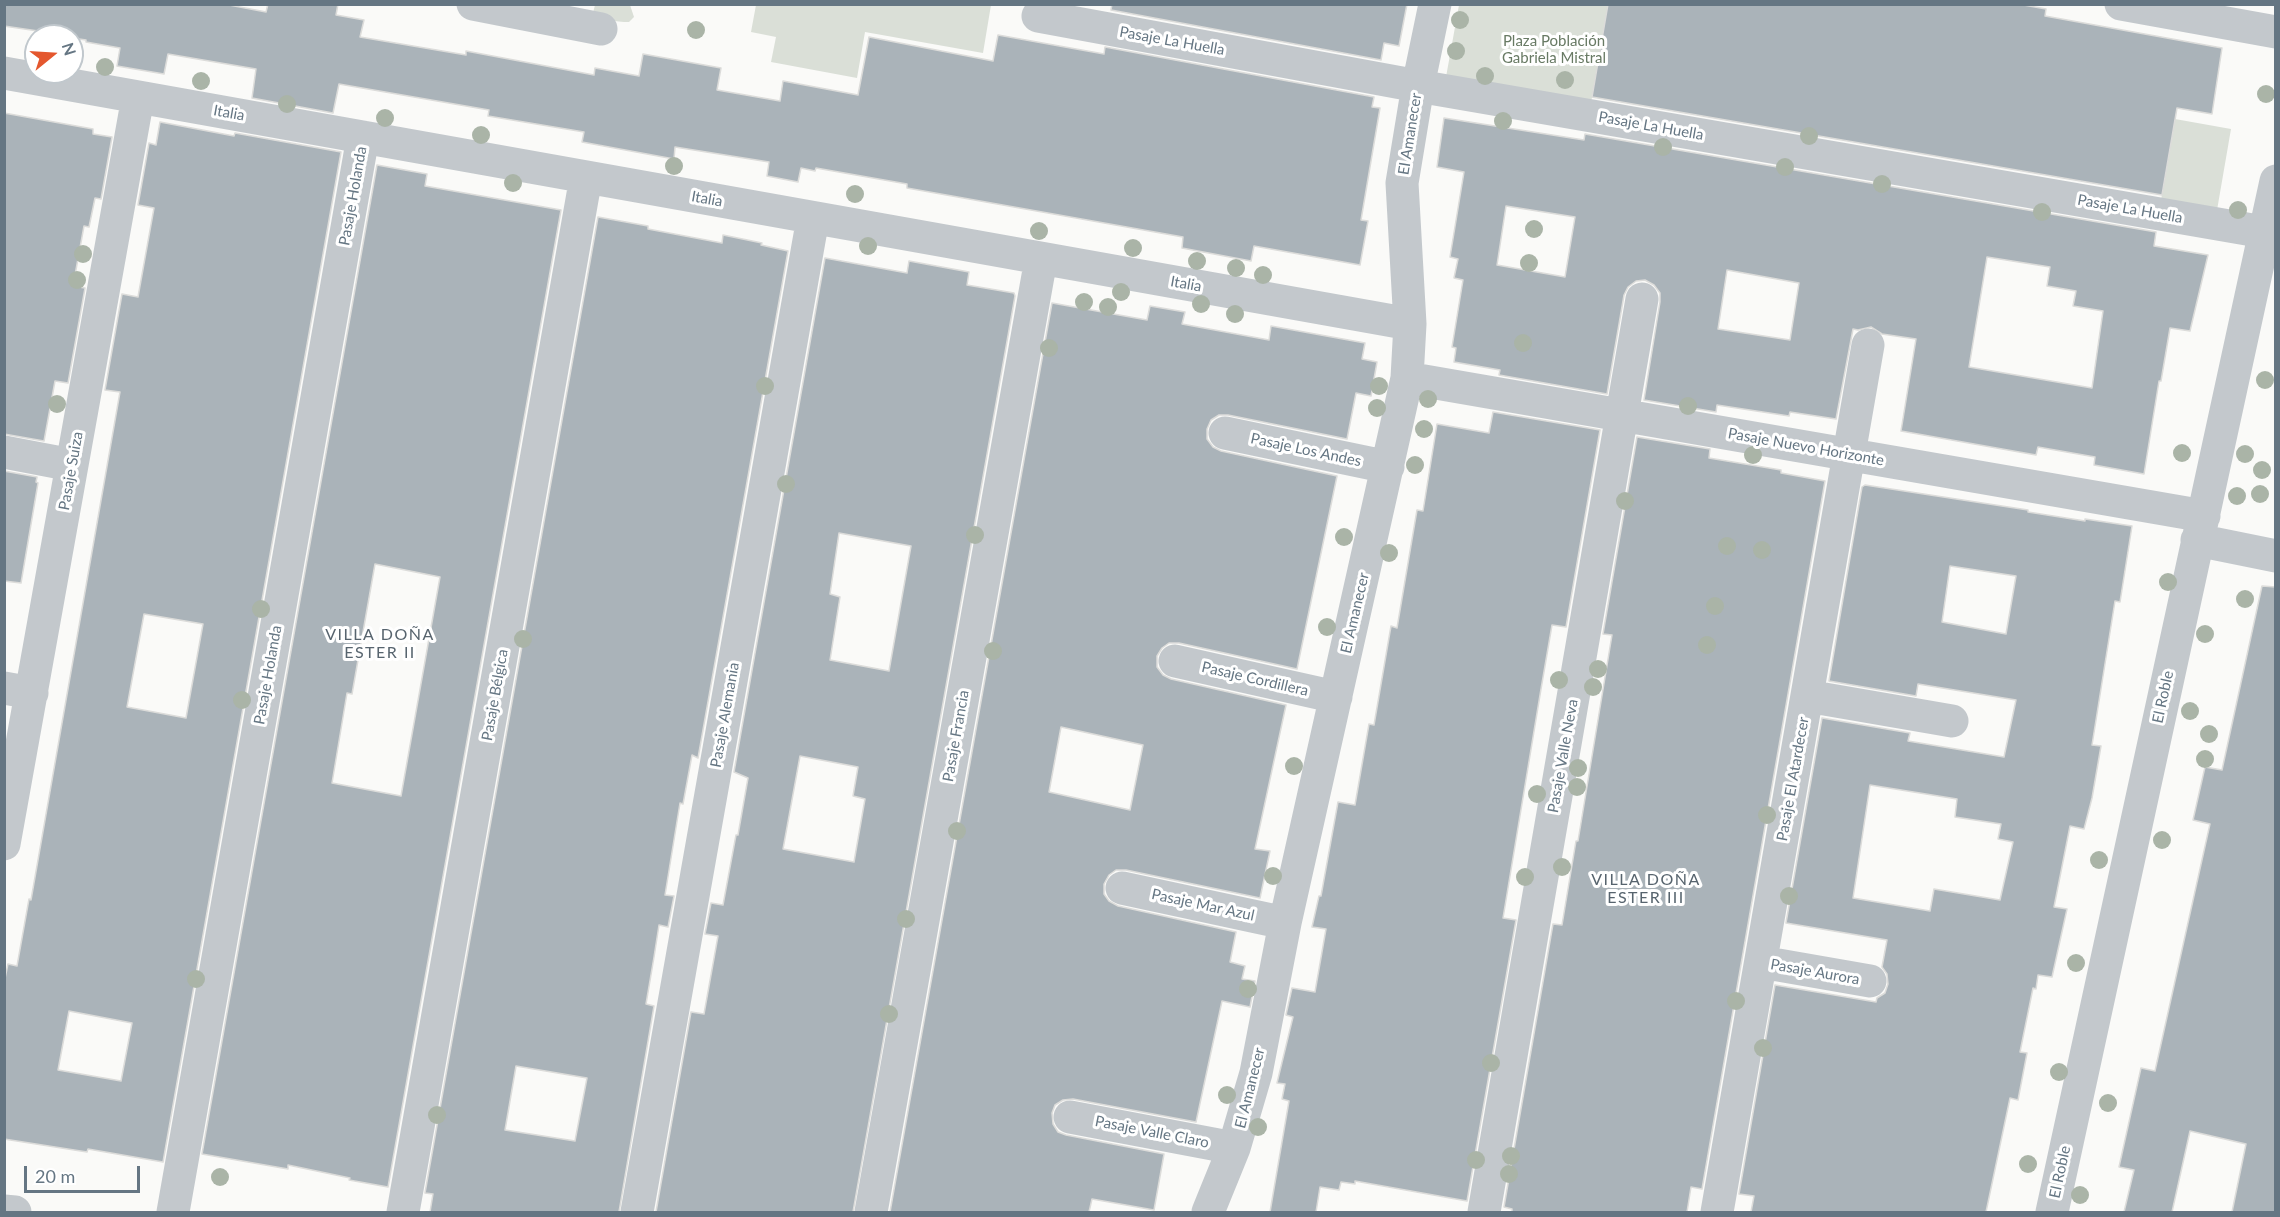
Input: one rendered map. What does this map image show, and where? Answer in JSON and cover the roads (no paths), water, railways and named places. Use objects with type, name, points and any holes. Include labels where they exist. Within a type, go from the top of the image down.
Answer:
[{"type":"street","points":[[474,4],[601,29]]},
{"type":"street","name":"El Amanecer","points":[[1208,1212],[1234,1148],[1256,1073],[1285,923],[1407,378],[1410,324],[1402,183],[1418,86],[1435,4]]},
{"type":"street","points":[[2121,4],[2276,32]]},
{"type":"street","name":"Pasaje La Huella","points":[[1038,16],[1418,86],[2264,232]]},
{"type":"street","name":"Italia","points":[[4,74],[1410,324]]},
{"type":"street","name":"Pasaje Suiza","points":[[4,844],[18,691],[72,465],[138,97]]},
{"type":"street","name":"Pasaje Holanda","points":[[173,1212],[363,137]]},
{"type":"street","name":"Pasaje Bélgica","points":[[404,1212],[586,177]]},
{"type":"street","name":"El Roble","points":[[2052,1212],[2276,181]]},
{"type":"street","name":"Pasaje Alemania","points":[[637,1212],[813,218]]},
{"type":"street","name":"Pasaje Francia","points":[[871,1212],[1041,259]]},
{"type":"street","name":"Pasaje Valle Neva","points":[[1484,1212],[1642,299]]},
{"type":"street","name":"Pasaje El Atardecer","points":[[1717,1212],[1868,345]]},
{"type":"street","name":"Pasaje Nuevo Horizonte","points":[[1407,378],[1849,454],[2200,528],[2276,556]]},
{"type":"street","name":"Pasaje Los Andes","points":[[1225,433],[1388,467]]},
{"type":"street","points":[[4,452],[72,465]]},
{"type":"street","name":"Pasaje Cordillera","points":[[1175,661],[1336,698]]},
{"type":"street","points":[[1807,696],[1952,721]]},
{"type":"street","name":"Pasaje Mar Azul","points":[[1122,888],[1285,923]]},
{"type":"street","name":"Pasaje Aurora","points":[[1761,963],[1869,981]]},
{"type":"street","name":"Pasaje Valle Claro","points":[[1070,1117],[1234,1148]]},
{"type":"street","points":[[4,1211],[15,1212]]},
{"type":"district","name":"VILLA DOÑA ESTER II","points":[[380,644]]},
{"type":"district","name":"VILLA DOÑA ESTER III","points":[[1646,889]]},
{"type":"park label","name":"Plaza Población Gabriela Mistral","points":[[1554,50]]}]
